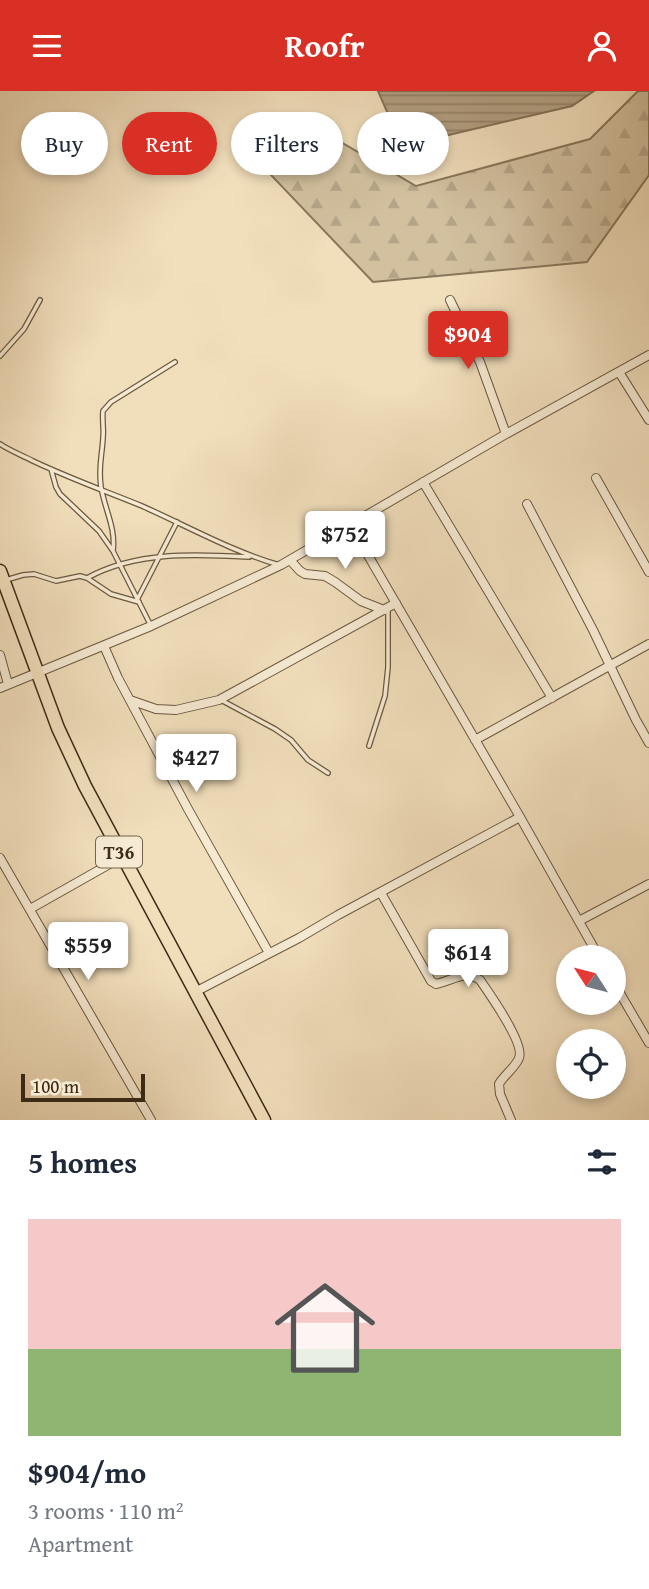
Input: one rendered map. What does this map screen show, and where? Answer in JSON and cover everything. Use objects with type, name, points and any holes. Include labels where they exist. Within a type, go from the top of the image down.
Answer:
[{"type":"highway","name":"T36","points":[[2,576],[58,728],[85,786],[264,1120]]},
{"type":"street","points":[[450,300],[480,362],[506,434]]},
{"type":"street","points":[[0,655],[4,686],[151,627],[281,565],[506,434],[649,355]]},
{"type":"street","points":[[619,372],[649,420]]},
{"type":"street","points":[[596,478],[649,572]]},
{"type":"street","points":[[423,482],[552,698]]},
{"type":"street","points":[[527,504],[649,743]]},
{"type":"street","points":[[351,526],[389,607],[475,740],[592,945]]},
{"type":"street","points":[[290,560],[305,574],[326,576],[361,601],[389,607]]},
{"type":"street","points":[[130,700],[156,709],[176,710],[219,699],[389,607]]},
{"type":"street","points":[[475,740],[649,644]]},
{"type":"street","points":[[104,646],[118,678],[188,809],[269,953]]},
{"type":"street","points":[[195,992],[520,817]]},
{"type":"street","points":[[0,857],[151,1120]]},
{"type":"street","points":[[30,909],[122,857]]},
{"type":"street","points":[[579,921],[649,884]]},
{"type":"street","points":[[381,893],[431,981],[436,984],[465,974],[473,975],[480,980],[511,1030],[519,1045],[519,1058],[499,1084],[500,1094],[511,1120]]},
{"type":"street","points":[[626,1004],[649,1043]]},
{"type":"lane","points":[[0,356],[24,329],[40,300]]},
{"type":"lane","points":[[113,551],[113,526],[101,490],[99,468],[103,442],[103,411],[111,403],[175,362]]},
{"type":"lane","points":[[0,444],[86,485],[177,522],[229,547],[281,565]]},
{"type":"lane","points":[[51,469],[60,494],[99,531],[113,551],[151,627]]},
{"type":"lane","points":[[138,600],[177,522]]},
{"type":"lane","points":[[87,578],[120,564],[159,557],[253,557]]},
{"type":"lane","points":[[2,576],[34,574],[56,581],[76,576],[87,578],[111,594],[138,600]]},
{"type":"lane","points":[[369,746],[385,697],[389,607]]},
{"type":"lane","points":[[219,699],[275,729],[291,740],[308,760],[328,773]]},
{"type":"green space","points":[[638,91],[649,91],[649,175],[587,262],[373,282],[271,175],[343,175],[343,143],[357,152],[357,175],[397,175],[416,186],[590,139]]},
{"type":"shaded area","points":[[378,91],[594,91],[572,106],[449,135],[449,112],[387,112]]}]
